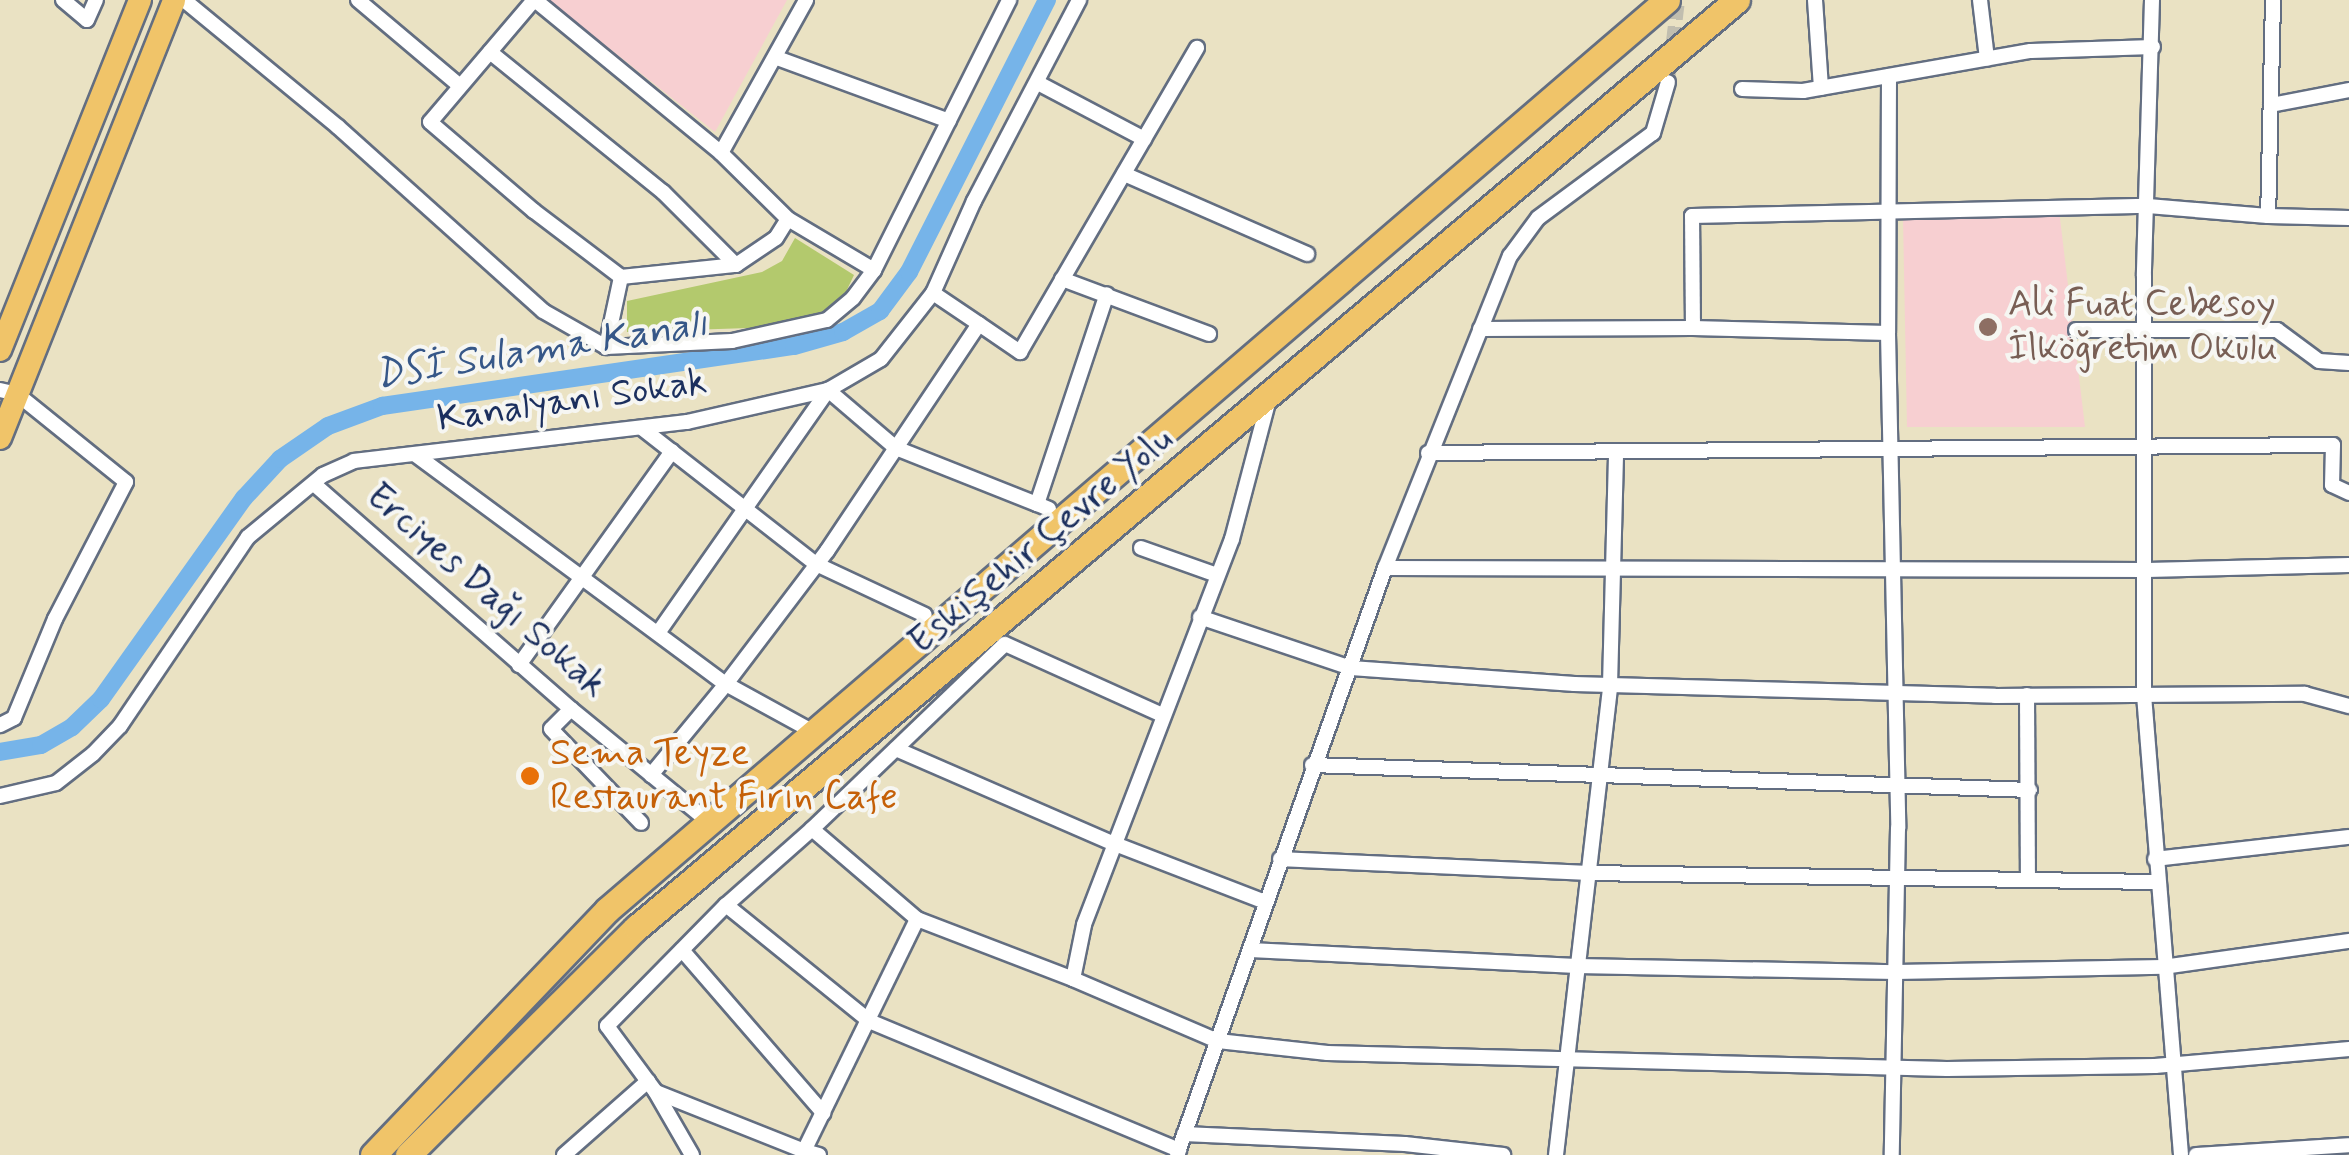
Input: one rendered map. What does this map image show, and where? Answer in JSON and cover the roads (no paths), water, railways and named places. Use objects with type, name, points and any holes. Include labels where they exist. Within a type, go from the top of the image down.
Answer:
[{"type":"highway","name":"Eskişehir Çevre Yolu","points":[[408,1155],[636,928],[1737,0]]},
{"type":"highway","name":"Eskişehir Çevre Yolu","points":[[372,1155],[606,910],[1658,3]]},
{"type":"main road","points":[[0,350],[140,0]]},
{"type":"main road","points":[[0,438],[9,392],[174,0]]},
{"type":"street","points":[[63,0],[86,20],[96,0]]},
{"type":"street","points":[[184,0],[338,127],[543,312],[606,347],[732,341],[827,320],[852,298],[874,270],[1009,0]]},
{"type":"street","points":[[358,0],[459,84]]},
{"type":"street","points":[[788,219],[776,238],[736,266],[621,277],[534,211],[430,122],[534,0],[720,153],[788,219],[874,270]]},
{"type":"street","points":[[720,153],[806,0]]},
{"type":"street","name":"Kanalyanı Sokak","points":[[0,796],[56,783],[93,754],[120,726],[248,537],[288,499],[323,474],[354,461],[642,429],[828,390],[881,358],[933,293],[974,201],[1079,0]]},
{"type":"street","points":[[1815,0],[1820,88]]},
{"type":"street","points":[[1980,0],[1987,59]]},
{"type":"street","points":[[2152,0],[2144,329],[2144,695],[2181,1155]]},
{"type":"street","points":[[2268,216],[2273,0]]},
{"type":"street","points":[[1742,89],[1820,88],[2031,51],[2153,47]]},
{"type":"street","points":[[933,293],[1020,352],[1197,48]]},
{"type":"street","points":[[490,52],[663,192],[736,266]]},
{"type":"street","points":[[776,58],[949,122]]},
{"type":"street","points":[[1889,76],[1888,333],[1898,785],[1892,1155]]},
{"type":"street","points":[[726,905],[869,1021],[1178,1152],[1312,765],[1428,453],[1510,256],[1538,218],[1654,133],[1668,82]]},
{"type":"street","points":[[1038,84],[1144,140]]},
{"type":"street","points":[[2271,105],[2349,90]]},
{"type":"street","points":[[1124,174],[1307,254]]},
{"type":"street","points":[[1693,328],[1692,216],[2148,206],[2349,218]]},
{"type":"street","points":[[606,347],[621,277]]},
{"type":"street","points":[[1062,279],[1209,334]]},
{"type":"street","points":[[658,633],[828,390],[896,448],[1043,506],[1107,294]]},
{"type":"street","points":[[651,775],[726,684],[816,564],[979,324]]},
{"type":"street","points":[[1480,329],[1693,328],[1888,333]]},
{"type":"street","points":[[2076,330],[2277,330],[2319,361],[2349,363]]},
{"type":"street","points":[[0,725],[14,718],[55,619],[126,482],[9,392]]},
{"type":"street","points":[[1072,979],[1084,925],[1232,539],[1269,398]]},
{"type":"street","points":[[642,429],[816,564],[924,614]]},
{"type":"street","points":[[1428,453],[2333,445],[2332,485],[2349,494]]},
{"type":"street","points":[[519,664],[672,451]]},
{"type":"street","points":[[1556,1155],[1610,685],[1616,453]]},
{"type":"street","points":[[416,455],[726,684],[812,731]]},
{"type":"street","name":"Erciyes Dağı Sokak","points":[[314,484],[571,709],[709,822]]},
{"type":"street","points":[[1141,548],[1217,575]]},
{"type":"street","points":[[1385,568],[2147,570],[2349,565]]},
{"type":"street","points":[[1200,617],[1351,668],[1610,685],[1897,693],[2304,694],[2349,706]]},
{"type":"street","points":[[692,1155],[651,1086],[607,1026],[726,905],[812,829],[1005,644],[1162,715]]},
{"type":"street","points":[[2027,696],[2028,880]]},
{"type":"street","points":[[571,709],[551,729],[641,823]]},
{"type":"street","points":[[896,749],[1115,844],[1265,902]]},
{"type":"street","points":[[1312,765],[1599,778],[2030,790]]},
{"type":"street","points":[[812,829],[916,919],[1218,1040],[1326,1053],[1894,1067],[2172,1064],[2349,1050]]},
{"type":"street","points":[[2155,859],[2349,837]]},
{"type":"street","points":[[1280,859],[1588,872],[2157,882]]},
{"type":"street","points":[[651,1086],[812,1153],[823,1114],[916,919]]},
{"type":"street","points":[[1250,950],[1576,966],[1896,972],[2163,967],[2349,941]]},
{"type":"street","points":[[682,950],[823,1114]]},
{"type":"street","points":[[564,1155],[651,1086]]},
{"type":"street","points":[[1184,1134],[1405,1144],[1503,1155]]},
{"type":"street","points":[[2196,1155],[2349,1145]]},
{"type":"waterway","name":"DSİ Sulama Kanalı","points":[[0,752],[41,745],[72,727],[101,699],[244,498],[280,459],[328,426],[382,406],[794,346],[843,332],[880,311],[909,272],[1047,0]]},
{"type":"tunnel","points":[[1668,82],[1678,0]]},
{"type":"place","name":"Ali Fuat Cebesoy İlköğretim Okulu","points":[[1988,327]]},
{"type":"place","name":"Sema Teyze Restaurant Fırın Cafe","points":[[530,776]]}]
